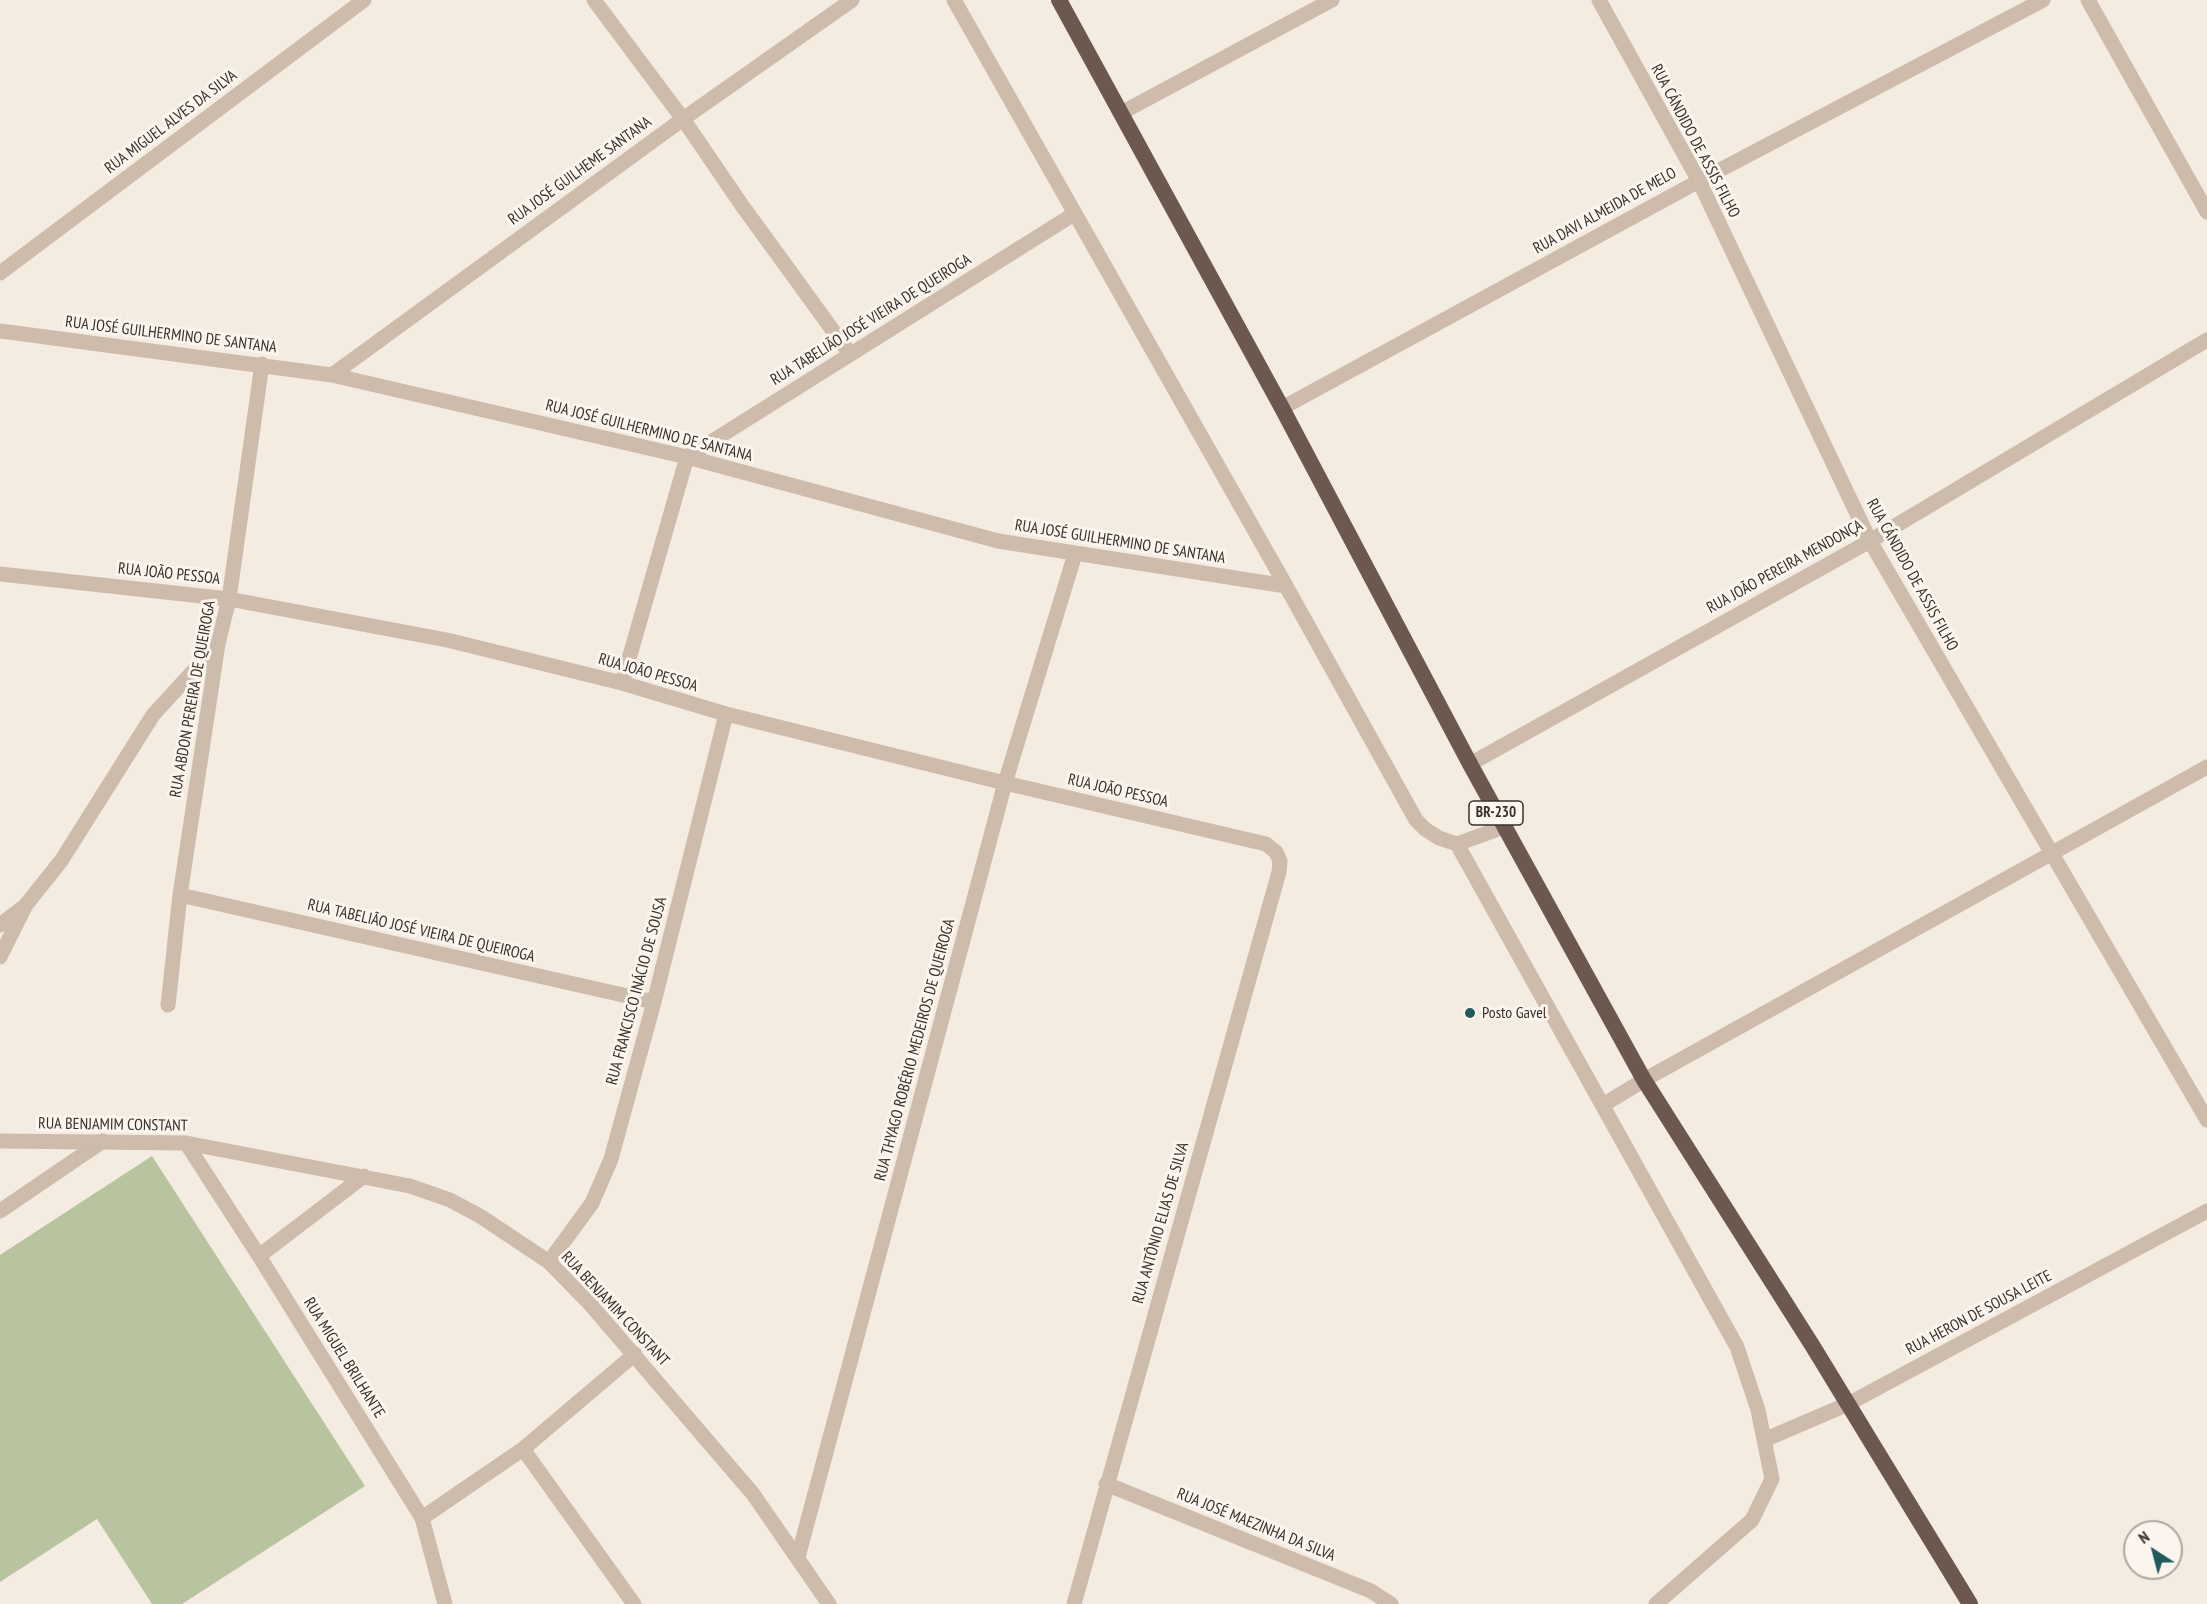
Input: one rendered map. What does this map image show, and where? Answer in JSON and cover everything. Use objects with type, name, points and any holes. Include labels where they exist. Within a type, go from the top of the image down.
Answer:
[{"type":"highway","name":"BR-230","points":[[1059,0],[1282,408],[1504,827],[1644,1080],[1848,1404],[1970,1604]]},
{"type":"street","name":"RUA MIGUEL ALVES DA SILVA","points":[[0,273],[364,0]]},
{"type":"street","points":[[594,0],[683,119],[741,204],[850,354]]},
{"type":"street","name":"RUA JOSÉ GUILHEME SANTANA","points":[[332,375],[683,119],[852,0]]},
{"type":"street","points":[[954,0],[1416,820],[1425,830],[1457,844],[1504,827]]},
{"type":"street","points":[[1121,114],[1332,0]]},
{"type":"street","name":"RUA CÁNDIDO DE ASSIS FILHO","points":[[1599,0],[1699,181],[1869,541],[2207,1120]]},
{"type":"street","name":"RUA DAVI ALMEIDA DE MELO","points":[[1282,408],[1699,181],[2043,0]]},
{"type":"street","points":[[2088,0],[2207,212]]},
{"type":"street","name":"RUA TABELIÃO JOSÉ VIEIRA DE QUEIROGA","points":[[687,457],[1074,214]]},
{"type":"street","name":"RUA JOSÉ GUILHERMINO DE SANTANA","points":[[0,331],[332,375],[687,457],[998,541],[1286,586]]},
{"type":"street","name":"RUA JOÃO PEREIRA MENDONÇA","points":[[1470,764],[1869,541],[2207,340]]},
{"type":"street","name":"RUA ABDON PEREIRA DE QUEIROGA","points":[[168,1005],[180,895],[218,644],[229,599],[262,364]]},
{"type":"street","points":[[622,683],[687,457]]},
{"type":"street","name":"RUA THYAGO ROBÉRIO MEDEIROS DE QUEIROGA","points":[[798,1557],[1005,783],[1075,554]]},
{"type":"street","name":"RUA JOÃO PESSOA","points":[[0,574],[229,599],[447,640],[622,683],[726,714],[1266,844],[1275,852]]},
{"type":"street","points":[[0,957],[25,906],[61,861],[153,715],[218,644]]},
{"type":"street","name":"RUA FRANCISCO INÁCIO DE SOUSA","points":[[549,1262],[592,1203],[611,1159],[654,1002],[726,714]]},
{"type":"street","points":[[1604,1106],[1644,1080],[2207,767]]},
{"type":"street","points":[[1457,844],[1737,1347],[1758,1410],[1772,1479],[1752,1520],[1656,1604]]},
{"type":"street","name":"RUA ANTÔNIO ELIAS DE SILVA","points":[[1074,1604],[1279,872],[1280,861],[1275,852]]},
{"type":"street","name":"RUA TABELIÃO JOSÉ VIEIRA DE QUEIROGA","points":[[180,895],[654,1002]]},
{"type":"street","points":[[0,925],[25,906]]},
{"type":"street","name":"RUA BENJAMIM CONSTANT","points":[[0,1141],[186,1143],[410,1186],[450,1200],[480,1216],[549,1262],[591,1305],[753,1494],[829,1604]]},
{"type":"street","points":[[0,1211],[103,1141]]},
{"type":"street","name":"RUA MIGUEL BRILHANTE","points":[[186,1143],[422,1518],[445,1604]]},
{"type":"street","points":[[259,1256],[364,1176]]},
{"type":"street","name":"RUA HERON DE SOUSA LEITE","points":[[1764,1440],[1848,1404],[2207,1210]]},
{"type":"street","points":[[422,1518],[524,1449],[634,1354]]},
{"type":"street","points":[[524,1449],[634,1604]]},
{"type":"street","name":"RUA JOSÉ MAEZINHA DA SILVA","points":[[1106,1484],[1371,1591],[1391,1604]]},
{"type":"green space","points":[[152,1156],[365,1486],[182,1604],[152,1604],[97,1519],[0,1582],[0,1255]]},
{"type":"place","name":"Posto Gavel","points":[[1470,1013]]}]
